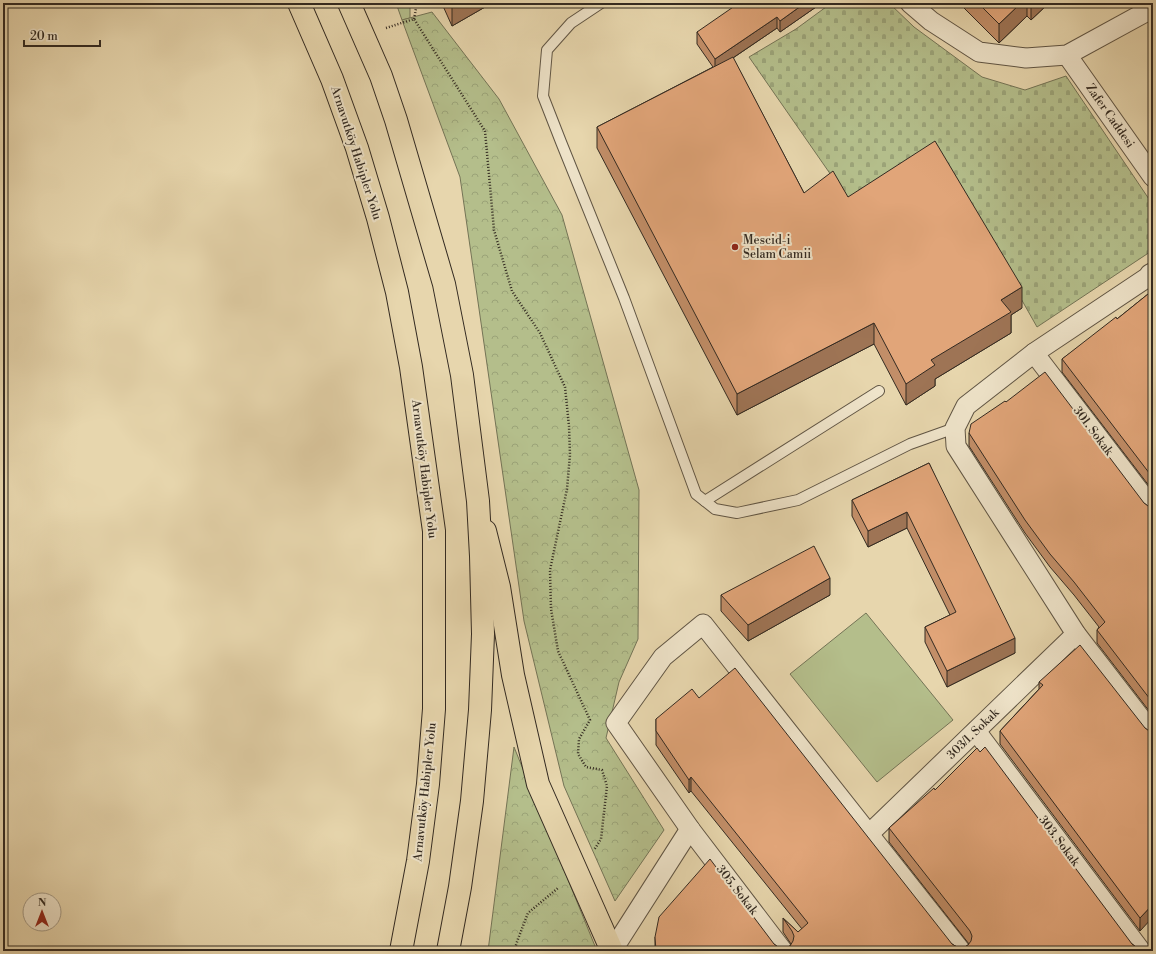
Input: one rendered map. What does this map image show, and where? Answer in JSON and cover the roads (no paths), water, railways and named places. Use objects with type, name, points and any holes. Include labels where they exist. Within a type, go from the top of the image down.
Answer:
[{"type":"main road","name":"Arnavutköy Habipler Yolu","points":[[299,3],[332,79],[357,148],[378,218],[397,292],[411,366],[434,530],[434,709],[428,784],[418,861],[401,951]]},
{"type":"main road","points":[[349,3],[381,76],[396,120],[444,284],[462,374],[478,501],[481,556],[482,634],[480,710],[471,809],[460,887],[448,951]]},
{"type":"main road","points":[[478,501],[499,587],[513,675],[538,784],[612,951]]},
{"type":"street","points":[[910,3],[931,21],[978,52],[1026,58],[1067,55],[1153,8]]},
{"type":"street","name":"Zafer Caddesi","points":[[1067,55],[1153,177]]},
{"type":"street","points":[[1152,276],[1034,353],[966,406],[955,428],[956,446],[1076,634],[1153,734]]},
{"type":"street","name":"301. Sokak","points":[[1034,353],[1153,509]]},
{"type":"street","name":"305. Sokak","points":[[784,951],[690,829],[616,723],[663,657],[703,624],[869,834]]},
{"type":"street","name":"303/1. Sokak","points":[[869,834],[1076,634]]},
{"type":"street","name":"303. Sokak","points":[[976,731],[1141,951]]},
{"type":"street","points":[[612,951],[690,829]]},
{"type":"street","points":[[869,834],[961,951]]},
{"type":"lane","points":[[601,3],[571,23],[547,50],[543,96],[560,142],[624,298],[696,494],[715,509],[736,513],[798,500],[910,444],[955,428]]},
{"type":"lane","points":[[704,501],[879,391]]},
{"type":"place","name":"Mescid-i Selam Camii","points":[[735,247]]}]
